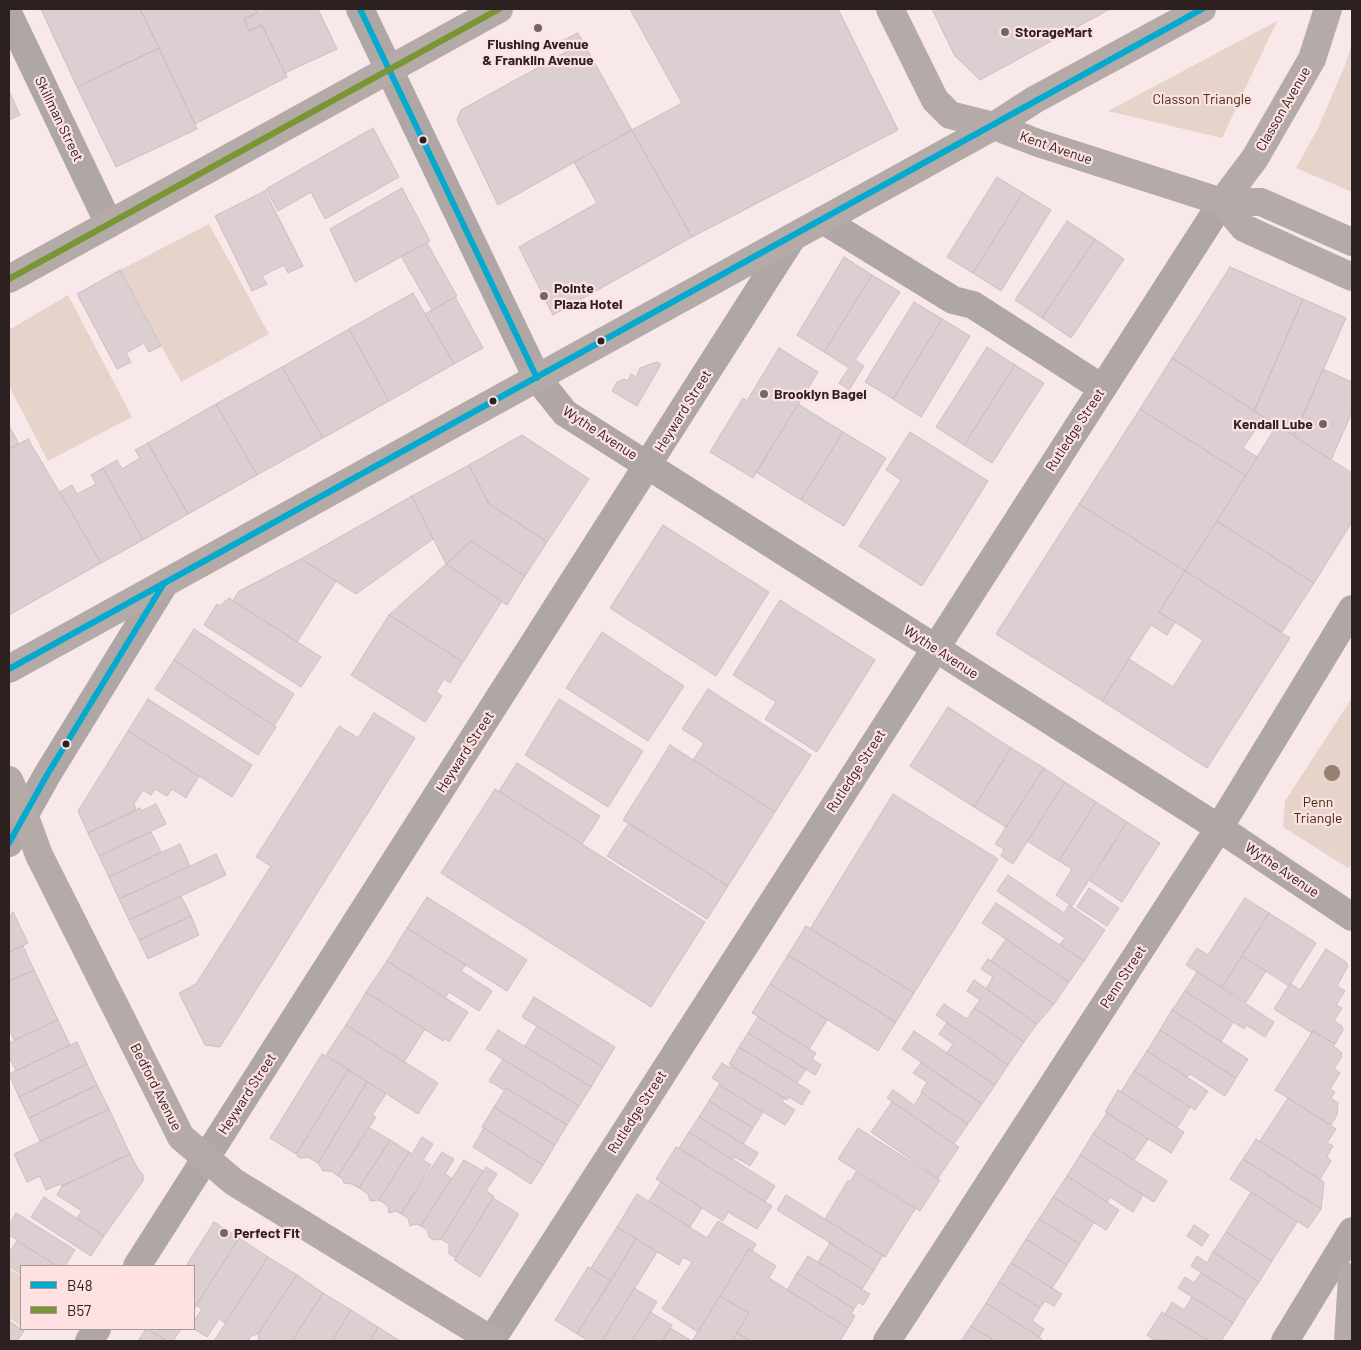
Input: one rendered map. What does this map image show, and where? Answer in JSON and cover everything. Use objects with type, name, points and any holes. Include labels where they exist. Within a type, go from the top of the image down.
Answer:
[{"type":"main road","points":[[9,279],[499,9]]},
{"type":"main road","name":"Kent Avenue","points":[[890,9],[935,100],[950,115],[994,126],[1038,143],[1222,202],[1261,202],[1352,242]]},
{"type":"main road","points":[[9,668],[792,238],[994,126],[1034,100],[1202,9]]},
{"type":"main road","name":"Classon Avenue","points":[[1222,202],[1255,158],[1312,58],[1328,9]]},
{"type":"main road","points":[[1222,202],[1244,228],[1352,277]]},
{"type":"main road","name":"Bedford Avenue","points":[[9,780],[39,855],[181,1136],[234,1182],[492,1341]]},
{"type":"main road","points":[[1348,1341],[1352,1277]]},
{"type":"street","name":"Wythe Avenue","points":[[360,9],[537,378],[565,413],[649,464],[1219,828],[1352,917]]},
{"type":"street","name":"Skillman Street","points":[[9,15],[110,224]]},
{"type":"street","name":"Rutledge Street","points":[[492,1341],[1222,202]]},
{"type":"street","points":[[823,220],[953,300],[974,305],[1102,388]]},
{"type":"street","name":"Heyward Street","points":[[137,1265],[792,238]]},
{"type":"street","points":[[9,843],[24,814],[165,583]]},
{"type":"street","name":"Penn Street","points":[[887,1341],[1219,828],[1352,609]]},
{"type":"street","points":[[1285,1341],[1352,1231]]},
{"type":"street","points":[[89,1341],[96,1330]]},
{"type":"green space","name":"Classon Triangle","points":[[1277,21],[1222,138],[1108,111]]},
{"type":"green space","points":[[1352,42],[1352,192],[1296,168],[1318,128],[1346,63]]},
{"type":"green space","points":[[209,224],[269,334],[181,382],[120,270]]},
{"type":"green space","points":[[68,295],[132,417],[48,461],[9,386],[9,330]]},
{"type":"green space","name":"Penn Triangle","points":[[1352,698],[1352,865],[1348,868],[1283,827],[1285,801]]},
{"type":"green space","points":[[9,1268],[20,1275],[20,1325],[9,1318]]},
{"type":"building","points":[[41,9],[140,9],[159,48],[77,87]]},
{"type":"building","points":[[140,9],[255,9],[257,13],[244,19],[249,31],[262,25],[287,77],[195,124]]},
{"type":"building","points":[[255,9],[318,9],[337,49],[285,73],[262,25],[249,31],[244,19],[257,13]]},
{"type":"building","points":[[630,9],[838,9],[898,130],[692,237],[632,130],[682,103]]},
{"type":"building","name":"StorageMart","points":[[932,9],[1110,9],[980,80],[955,56]]},
{"type":"building","points":[[578,33],[632,130],[498,205],[457,120],[461,110],[566,52],[560,42]]},
{"type":"building","points":[[159,48],[197,129],[116,167],[77,87]]},
{"type":"building","points":[[9,91],[20,115],[9,120]]},
{"type":"building","points":[[373,128],[399,177],[325,219],[311,192],[278,211],[266,189]]},
{"type":"building","points":[[632,130],[692,237],[553,315],[519,247],[597,203],[574,162]]},
{"type":"building","points":[[997,177],[1023,193],[973,273],[947,257]]},
{"type":"building","points":[[402,188],[430,241],[355,282],[330,229]]},
{"type":"building","points":[[265,191],[303,266],[288,273],[284,265],[262,276],[267,284],[252,291],[215,216]]},
{"type":"building","points":[[1023,193],[1051,210],[1001,291],[973,273]]},
{"type":"building","points":[[1067,221],[1095,239],[1042,318],[1015,300]]},
{"type":"building","points":[[1095,239],[1124,259],[1071,338],[1042,318]]},
{"type":"building","points":[[427,243],[457,296],[432,310],[401,256]]},
{"type":"building","points":[[844,257],[872,275],[824,352],[797,335]]},
{"type":"building","points":[[1230,267],[1303,299],[1254,411],[1172,358]]},
{"type":"building","points":[[120,270],[161,346],[149,352],[144,343],[126,353],[131,362],[117,369],[77,294]]},
{"type":"building","points":[[872,275],[900,292],[855,360],[864,366],[849,390],[839,383],[849,368],[824,352]]},
{"type":"building","points":[[413,293],[454,364],[389,401],[349,329]]},
{"type":"building","points":[[455,297],[483,348],[454,364],[425,314]]},
{"type":"building","points":[[1303,299],[1346,318],[1294,436],[1254,411]]},
{"type":"building","points":[[914,302],[942,319],[893,399],[865,382]]},
{"type":"building","points":[[942,319],[970,336],[921,417],[893,399]]},
{"type":"building","points":[[349,329],[389,401],[323,438],[282,367]]},
{"type":"building","points":[[987,347],[1015,365],[964,445],[936,427]]},
{"type":"building","points":[[779,348],[818,372],[753,478],[710,452],[743,398],[747,401]]},
{"type":"building","points":[[1172,358],[1264,417],[1243,448],[1257,457],[1246,476],[1140,409]]},
{"type":"building","points":[[657,362],[661,364],[637,406],[612,391],[617,382],[624,379],[628,381],[631,374],[636,377],[640,368]]},
{"type":"building","points":[[1015,365],[1044,383],[992,463],[964,445]]},
{"type":"building","points":[[282,367],[323,438],[257,475],[216,404]]},
{"type":"building","name":"Kendall Lube","points":[[1323,369],[1352,382],[1352,412],[1331,460],[1294,436]]},
{"type":"building","points":[[216,404],[257,475],[188,514],[148,443]]},
{"type":"building","points":[[798,404],[843,432],[801,500],[756,472]]},
{"type":"building","points":[[1140,409],[1246,476],[1185,571],[1079,504]]},
{"type":"building","points":[[1277,425],[1352,473],[1352,522],[1314,583],[1217,521]]},
{"type":"building","points":[[9,426],[19,444],[9,449]]},
{"type":"building","points":[[843,432],[886,458],[844,526],[801,500]]},
{"type":"building","points":[[910,432],[988,481],[922,586],[859,546],[901,480],[886,470]]},
{"type":"building","points":[[522,435],[589,479],[547,542],[489,504],[469,465]]},
{"type":"building","points":[[28,439],[101,563],[9,615],[9,449]]},
{"type":"building","points":[[148,443],[188,514],[143,540],[103,468],[117,460],[122,469],[140,458],[135,450]]},
{"type":"building","points":[[469,465],[489,504],[547,542],[525,576],[471,541],[446,564],[412,496]]},
{"type":"building","points":[[103,468],[143,540],[101,563],[60,492],[72,485],[77,494],[96,484],[91,475]]},
{"type":"building","points":[[412,496],[433,539],[356,594],[301,559]]},
{"type":"building","points":[[1079,504],[1185,571],[1159,612],[1175,622],[1167,635],[1151,625],[1102,701],[996,634]]},
{"type":"building","points":[[1217,521],[1314,583],[1282,632],[1185,571]]},
{"type":"building","points":[[663,525],[769,592],[716,676],[610,608]]},
{"type":"building","points":[[471,541],[525,576],[507,605],[446,564]]},
{"type":"building","points":[[301,559],[336,581],[297,642],[233,601],[239,591]]},
{"type":"building","points":[[446,564],[502,601],[463,662],[389,615]]},
{"type":"building","points":[[1185,571],[1290,638],[1207,768],[1102,701],[1129,659],[1173,687],[1203,640],[1159,612]]},
{"type":"building","points":[[229,598],[321,657],[301,687],[204,625],[217,604],[220,606]]},
{"type":"building","points":[[780,600],[875,660],[817,752],[765,719],[776,702],[733,675]]},
{"type":"building","points":[[389,615],[463,662],[450,683],[444,679],[436,692],[442,696],[425,722],[351,675]]},
{"type":"building","points":[[194,629],[294,694],[274,726],[174,660]]},
{"type":"building","points":[[602,632],[684,686],[648,741],[566,688]]},
{"type":"building","points":[[174,660],[276,727],[258,755],[155,689]]},
{"type":"building","points":[[708,689],[811,755],[775,812],[693,760],[704,743],[682,729]]},
{"type":"building","points":[[148,699],[252,765],[232,797],[128,731]]},
{"type":"building","points":[[559,699],[643,751],[608,807],[525,755]]},
{"type":"building","points":[[948,707],[1011,748],[974,807],[910,766]]},
{"type":"building","points":[[374,713],[415,738],[220,1047],[205,1045],[179,993],[196,984],[271,866],[256,857],[339,726],[358,738]]},
{"type":"building","points":[[128,731],[199,776],[186,798],[172,789],[167,796],[155,789],[151,795],[143,790],[134,804],[136,810],[88,833],[78,811]]},
{"type":"building","points":[[670,745],[775,812],[728,886],[623,820]]},
{"type":"building","points":[[1011,748],[1044,768],[1006,827],[974,807]]},
{"type":"building","points":[[517,763],[600,816],[582,844],[499,791]]},
{"type":"building","points":[[1044,768],[1065,782],[1013,864],[1001,856],[1004,849],[995,844]]},
{"type":"building","points":[[1065,782],[1096,802],[1059,861],[1027,841]]},
{"type":"building","points":[[495,789],[705,922],[651,1007],[441,873]]},
{"type":"building","points":[[893,794],[998,859],[914,993],[810,929]]},
{"type":"building","points":[[1096,802],[1127,822],[1072,906],[1056,895],[1072,869],[1059,861]]},
{"type":"building","points":[[156,804],[166,824],[99,856],[88,833],[140,808],[141,811]]},
{"type":"building","points":[[1127,822],[1160,843],[1122,902],[1090,881]]},
{"type":"building","points":[[629,823],[728,886],[707,919],[607,856]]},
{"type":"building","points":[[151,832],[161,852],[109,877],[99,856]]},
{"type":"building","points":[[180,844],[190,866],[119,899],[109,877]]},
{"type":"building","points":[[216,854],[226,875],[129,920],[119,899]]},
{"type":"building","points":[[1008,875],[1064,913],[1069,905],[1105,930],[1084,961],[1060,944],[1065,938],[997,891]]},
{"type":"building","points":[[1089,888],[1119,908],[1107,926],[1077,907]]},
{"type":"building","points":[[181,896],[191,916],[139,940],[129,920]]},
{"type":"building","points":[[427,897],[527,960],[507,991],[407,928]]},
{"type":"building","points":[[1245,898],[1269,913],[1222,987],[1186,965],[1197,948],[1208,955]]},
{"type":"building","points":[[996,903],[1084,961],[1069,982],[982,923]]},
{"type":"building","points":[[13,912],[28,943],[9,952],[9,919]]},
{"type":"building","points":[[1269,913],[1316,943],[1289,986],[1242,956]]},
{"type":"building","points":[[191,916],[199,935],[148,959],[139,940]]},
{"type":"building","points":[[806,926],[914,993],[896,1022],[788,955]]},
{"type":"building","points":[[407,928],[466,965],[461,971],[492,991],[479,1011],[449,992],[445,998],[387,961]]},
{"type":"building","points":[[1006,939],[1069,982],[1054,1004],[991,961]]},
{"type":"building","points":[[23,946],[34,970],[9,981],[9,952]]},
{"type":"building","points":[[1326,949],[1346,962],[1348,966],[1337,986],[1345,991],[1336,1005],[1342,1008],[1334,1021],[1342,1026],[1343,1030],[1335,1044],[1313,1031],[1312,1033],[1274,1009],[1290,983],[1300,990]]},
{"type":"building","points":[[788,955],[896,1022],[878,1051],[770,984]]},
{"type":"building","points":[[1242,956],[1266,971],[1246,1002],[1222,987]]},
{"type":"building","points":[[988,959],[1054,1004],[1037,1024],[986,989],[993,977],[981,969]]},
{"type":"building","points":[[387,961],[468,1012],[449,1042],[444,1038],[443,1041],[366,992]]},
{"type":"building","points":[[34,970],[58,1020],[14,1040],[9,1029],[9,981]]},
{"type":"building","points":[[1197,972],[1274,1022],[1265,1037],[1246,1025],[1244,1029],[1185,991]]},
{"type":"building","points":[[974,980],[1037,1024],[1024,1042],[974,1008],[980,1000],[967,991]]},
{"type":"building","points":[[770,984],[827,1020],[809,1049],[752,1013]]},
{"type":"building","points":[[1185,991],[1233,1022],[1221,1042],[1172,1010]]},
{"type":"building","points":[[366,992],[425,1029],[404,1062],[346,1025]]},
{"type":"building","points":[[534,997],[615,1047],[603,1067],[522,1017]]},
{"type":"building","points":[[944,1004],[967,1019],[974,1008],[1024,1042],[1008,1065],[936,1015]]},
{"type":"building","points":[[1172,1010],[1248,1059],[1236,1078],[1160,1030]]},
{"type":"building","points":[[758,1017],[816,1053],[812,1059],[821,1065],[815,1075],[748,1033]]},
{"type":"building","points":[[58,1020],[70,1045],[16,1071],[9,1057],[9,1043]]},
{"type":"building","points":[[947,1023],[1008,1065],[995,1085],[947,1053],[953,1044],[939,1034]]},
{"type":"building","points":[[346,1025],[438,1083],[418,1114],[326,1055]]},
{"type":"building","points":[[537,1026],[603,1067],[591,1087],[525,1046]]},
{"type":"building","points":[[498,1030],[591,1087],[579,1106],[486,1049]]},
{"type":"building","points":[[1160,1030],[1236,1078],[1225,1096],[1190,1074],[1187,1077],[1147,1051]]},
{"type":"building","points":[[914,1031],[995,1085],[982,1104],[902,1049]]},
{"type":"building","points":[[1313,1031],[1335,1044],[1333,1046],[1342,1053],[1334,1069],[1340,1073],[1330,1089],[1335,1092],[1331,1098],[1338,1103],[1337,1115],[1331,1125],[1275,1090]]},
{"type":"building","points":[[748,1033],[806,1069],[797,1083],[739,1047]]},
{"type":"building","points":[[77,1042],[87,1064],[19,1097],[9,1074]]},
{"type":"building","points":[[739,1047],[810,1091],[802,1105],[789,1097],[787,1100],[729,1064]]},
{"type":"building","points":[[1147,1051],[1208,1091],[1195,1110],[1134,1071]]},
{"type":"building","points":[[322,1054],[348,1070],[296,1154],[270,1138]]},
{"type":"building","points":[[503,1059],[579,1106],[567,1125],[506,1088],[504,1090],[489,1081]]},
{"type":"building","points":[[722,1063],[730,1068],[731,1066],[785,1098],[782,1102],[795,1110],[785,1125],[719,1085],[720,1083],[712,1078]]},
{"type":"building","points":[[921,1063],[982,1104],[968,1124],[921,1092],[927,1082],[913,1073]]},
{"type":"building","points":[[87,1064],[97,1085],[29,1118],[19,1097]]},
{"type":"building","points":[[348,1070],[367,1082],[318,1163],[308,1157],[301,1158],[297,1156],[298,1152]]},
{"type":"building","points":[[1134,1071],[1190,1107],[1177,1128],[1121,1092]]},
{"type":"building","points":[[367,1082],[386,1094],[372,1115],[376,1117],[338,1176],[331,1171],[323,1171],[318,1163]]},
{"type":"building","points":[[97,1085],[109,1109],[40,1141],[29,1118]]},
{"type":"building","points":[[719,1085],[763,1112],[753,1128],[709,1101]]},
{"type":"building","points":[[506,1088],[567,1125],[555,1145],[494,1107]]},
{"type":"building","points":[[893,1090],[914,1105],[922,1093],[968,1124],[954,1144],[887,1098]]},
{"type":"building","points":[[1118,1090],[1184,1132],[1171,1153],[1105,1112]]},
{"type":"building","points":[[1288,1098],[1336,1129],[1327,1143],[1333,1146],[1327,1156],[1331,1161],[1320,1179],[1260,1141]]},
{"type":"building","points":[[709,1101],[753,1128],[743,1144],[699,1117]]},
{"type":"building","points":[[892,1102],[959,1147],[938,1178],[871,1132]]},
{"type":"building","points":[[494,1107],[555,1145],[543,1165],[482,1127]]},
{"type":"building","points":[[109,1109],[130,1154],[62,1186],[60,1184],[46,1190],[40,1176],[27,1182],[14,1154]]},
{"type":"building","points":[[1107,1113],[1148,1139],[1134,1160],[1093,1134]]},
{"type":"building","points":[[699,1117],[758,1153],[750,1166],[735,1157],[733,1160],[689,1132]]},
{"type":"building","points":[[368,1127],[390,1140],[359,1188],[352,1184],[344,1183],[342,1178],[338,1176]]},
{"type":"building","points":[[484,1128],[543,1165],[531,1184],[473,1147]]},
{"type":"building","points":[[858,1128],[940,1180],[920,1211],[838,1159]]},
{"type":"building","points":[[689,1132],[775,1186],[765,1202],[679,1148]]},
{"type":"building","points":[[1093,1134],[1167,1181],[1154,1202],[1080,1155]]},
{"type":"building","points":[[422,1137],[433,1144],[423,1160],[431,1165],[401,1214],[396,1211],[389,1213],[388,1206],[379,1200],[409,1152],[412,1154]]},
{"type":"building","points":[[1256,1139],[1324,1182],[1321,1209],[1243,1159]]},
{"type":"building","points":[[390,1140],[409,1152],[379,1200],[370,1201],[368,1194],[359,1188]]},
{"type":"building","points":[[676,1147],[772,1206],[757,1229],[728,1212],[723,1221],[656,1179]]},
{"type":"building","points":[[442,1152],[454,1159],[445,1174],[451,1178],[421,1226],[417,1224],[410,1226],[408,1218],[401,1214]]},
{"type":"building","points":[[130,1154],[143,1175],[143,1181],[104,1236],[77,1218],[82,1211],[57,1195],[62,1186]]},
{"type":"building","points":[[1080,1155],[1143,1195],[1133,1212],[1110,1197],[1107,1202],[1067,1176]]},
{"type":"building","points":[[1243,1159],[1321,1209],[1308,1228],[1230,1179]]},
{"type":"building","points":[[464,1160],[483,1171],[441,1239],[433,1240],[429,1237],[427,1230],[421,1226]]},
{"type":"building","points":[[486,1167],[497,1174],[486,1191],[494,1196],[456,1258],[449,1254],[449,1244],[441,1239]]},
{"type":"building","points":[[856,1172],[915,1209],[885,1257],[825,1219],[848,1180],[850,1182]]},
{"type":"building","points":[[1067,1176],[1119,1210],[1106,1230],[1053,1197]]},
{"type":"building","points":[[661,1182],[702,1208],[690,1227],[649,1201]]},
{"type":"building","points":[[1251,1192],[1297,1222],[1272,1261],[1226,1232]]},
{"type":"building","points":[[637,1194],[707,1238],[718,1221],[756,1244],[752,1251],[749,1249],[698,1332],[662,1309],[692,1262],[683,1257],[679,1265],[617,1227]]},
{"type":"building","points":[[786,1195],[883,1255],[874,1270],[777,1210]]},
{"type":"building","points":[[44,1197],[104,1236],[91,1256],[31,1217]]},
{"type":"building","points":[[1053,1197],[1094,1222],[1080,1244],[1039,1219]]},
{"type":"building","points":[[493,1198],[519,1214],[480,1277],[454,1260]]},
{"type":"building","points":[[16,1213],[75,1250],[66,1265],[55,1265],[9,1235],[9,1225]]},
{"type":"building","points":[[1039,1219],[1080,1244],[1067,1265],[1026,1239]]},
{"type":"building","points":[[214,1222],[239,1238],[195,1307],[195,1265],[187,1265]]},
{"type":"building","points":[[1194,1225],[1209,1235],[1202,1246],[1187,1236]]},
{"type":"building","points":[[617,1227],[636,1239],[611,1281],[591,1268]]},
{"type":"building","points":[[1226,1232],[1272,1261],[1259,1282],[1213,1252]]},
{"type":"building","points":[[239,1238],[268,1257],[225,1323],[219,1319],[207,1337],[195,1330],[195,1320],[202,1309],[196,1305]]},
{"type":"building","points":[[636,1239],[657,1252],[602,1341],[589,1341],[577,1334]]},
{"type":"building","points":[[1026,1239],[1067,1265],[1052,1288],[1011,1263]]},
{"type":"building","points":[[17,1241],[55,1265],[20,1265],[20,1273],[9,1266],[9,1253]]},
{"type":"building","points":[[830,1243],[874,1270],[862,1289],[818,1262]]},
{"type":"building","points":[[749,1249],[776,1266],[769,1278],[848,1328],[840,1341],[751,1341],[737,1333],[749,1313],[720,1296]]},
{"type":"building","points":[[1213,1252],[1259,1282],[1246,1301],[1191,1266],[1197,1256],[1207,1263]]},
{"type":"building","points":[[808,1256],[870,1294],[863,1305],[858,1302],[854,1309],[797,1273]]},
{"type":"building","points":[[268,1257],[297,1275],[258,1334],[251,1336],[248,1341],[214,1341]]},
{"type":"building","points":[[1011,1263],[1062,1294],[1054,1306],[1045,1301],[1040,1308],[999,1282]]},
{"type":"building","points":[[588,1267],[611,1281],[577,1334],[555,1320]]},
{"type":"building","points":[[797,1273],[854,1309],[851,1314],[855,1316],[848,1328],[787,1290]]},
{"type":"building","points":[[1201,1273],[1246,1301],[1233,1323],[1178,1288],[1185,1277],[1194,1283]]},
{"type":"building","points":[[297,1275],[323,1293],[292,1341],[259,1341],[258,1334]]},
{"type":"building","points":[[999,1282],[1040,1308],[1032,1321],[1044,1329],[1039,1337],[986,1303]]},
{"type":"building","points":[[634,1288],[657,1302],[632,1341],[602,1341]]},
{"type":"building","points":[[323,1293],[351,1310],[332,1341],[292,1341]]},
{"type":"building","points":[[720,1296],[749,1313],[737,1333],[732,1341],[692,1341]]},
{"type":"building","points":[[1192,1297],[1233,1323],[1221,1341],[1209,1341],[1165,1314],[1172,1302],[1184,1310]]},
{"type":"building","points":[[986,1303],[1042,1339],[1041,1341],[995,1341],[971,1326]]},
{"type":"building","points":[[351,1310],[378,1327],[370,1341],[332,1341]]},
{"type":"building","points":[[650,1312],[672,1325],[662,1341],[632,1341]]},
{"type":"building","points":[[1162,1312],[1209,1341],[1154,1340],[1147,1335]]},
{"type":"building","points":[[9,1321],[24,1331],[17,1341],[9,1341]]},
{"type":"building","points":[[971,1326],[995,1341],[961,1341]]},
{"type":"building","points":[[378,1327],[400,1341],[370,1341]]},
{"type":"building","points":[[670,1328],[692,1341],[662,1341]]},
{"type":"building","points":[[145,1330],[150,1330],[167,1341],[138,1341]]},
{"type":"building","points":[[150,1330],[180,1330],[173,1341],[167,1341]]},
{"type":"building","points":[[737,1333],[751,1341],[732,1341]]},
{"type":"transit line","name":"B48","points":[[360,9],[537,378]]},
{"type":"transit line","name":"B57","points":[[9,279],[499,9]]},
{"type":"transit line","name":"B48","points":[[9,669],[1202,9]]},
{"type":"transit line","name":"B48","points":[[9,843],[47,775],[163,585]]},
{"type":"place","name":"Flushing Avenue & Franklin Avenue","points":[[538,28]]},
{"type":"place","name":"StorageMart","points":[[1005,32]]},
{"type":"place","name":"Pointe Plaza Hotel","points":[[544,296]]},
{"type":"place","name":"Brooklyn Bagel","points":[[764,394]]},
{"type":"place","name":"Kendall Lube","points":[[1323,424]]},
{"type":"place","name":"Perfect Fit","points":[[224,1233]]}]
